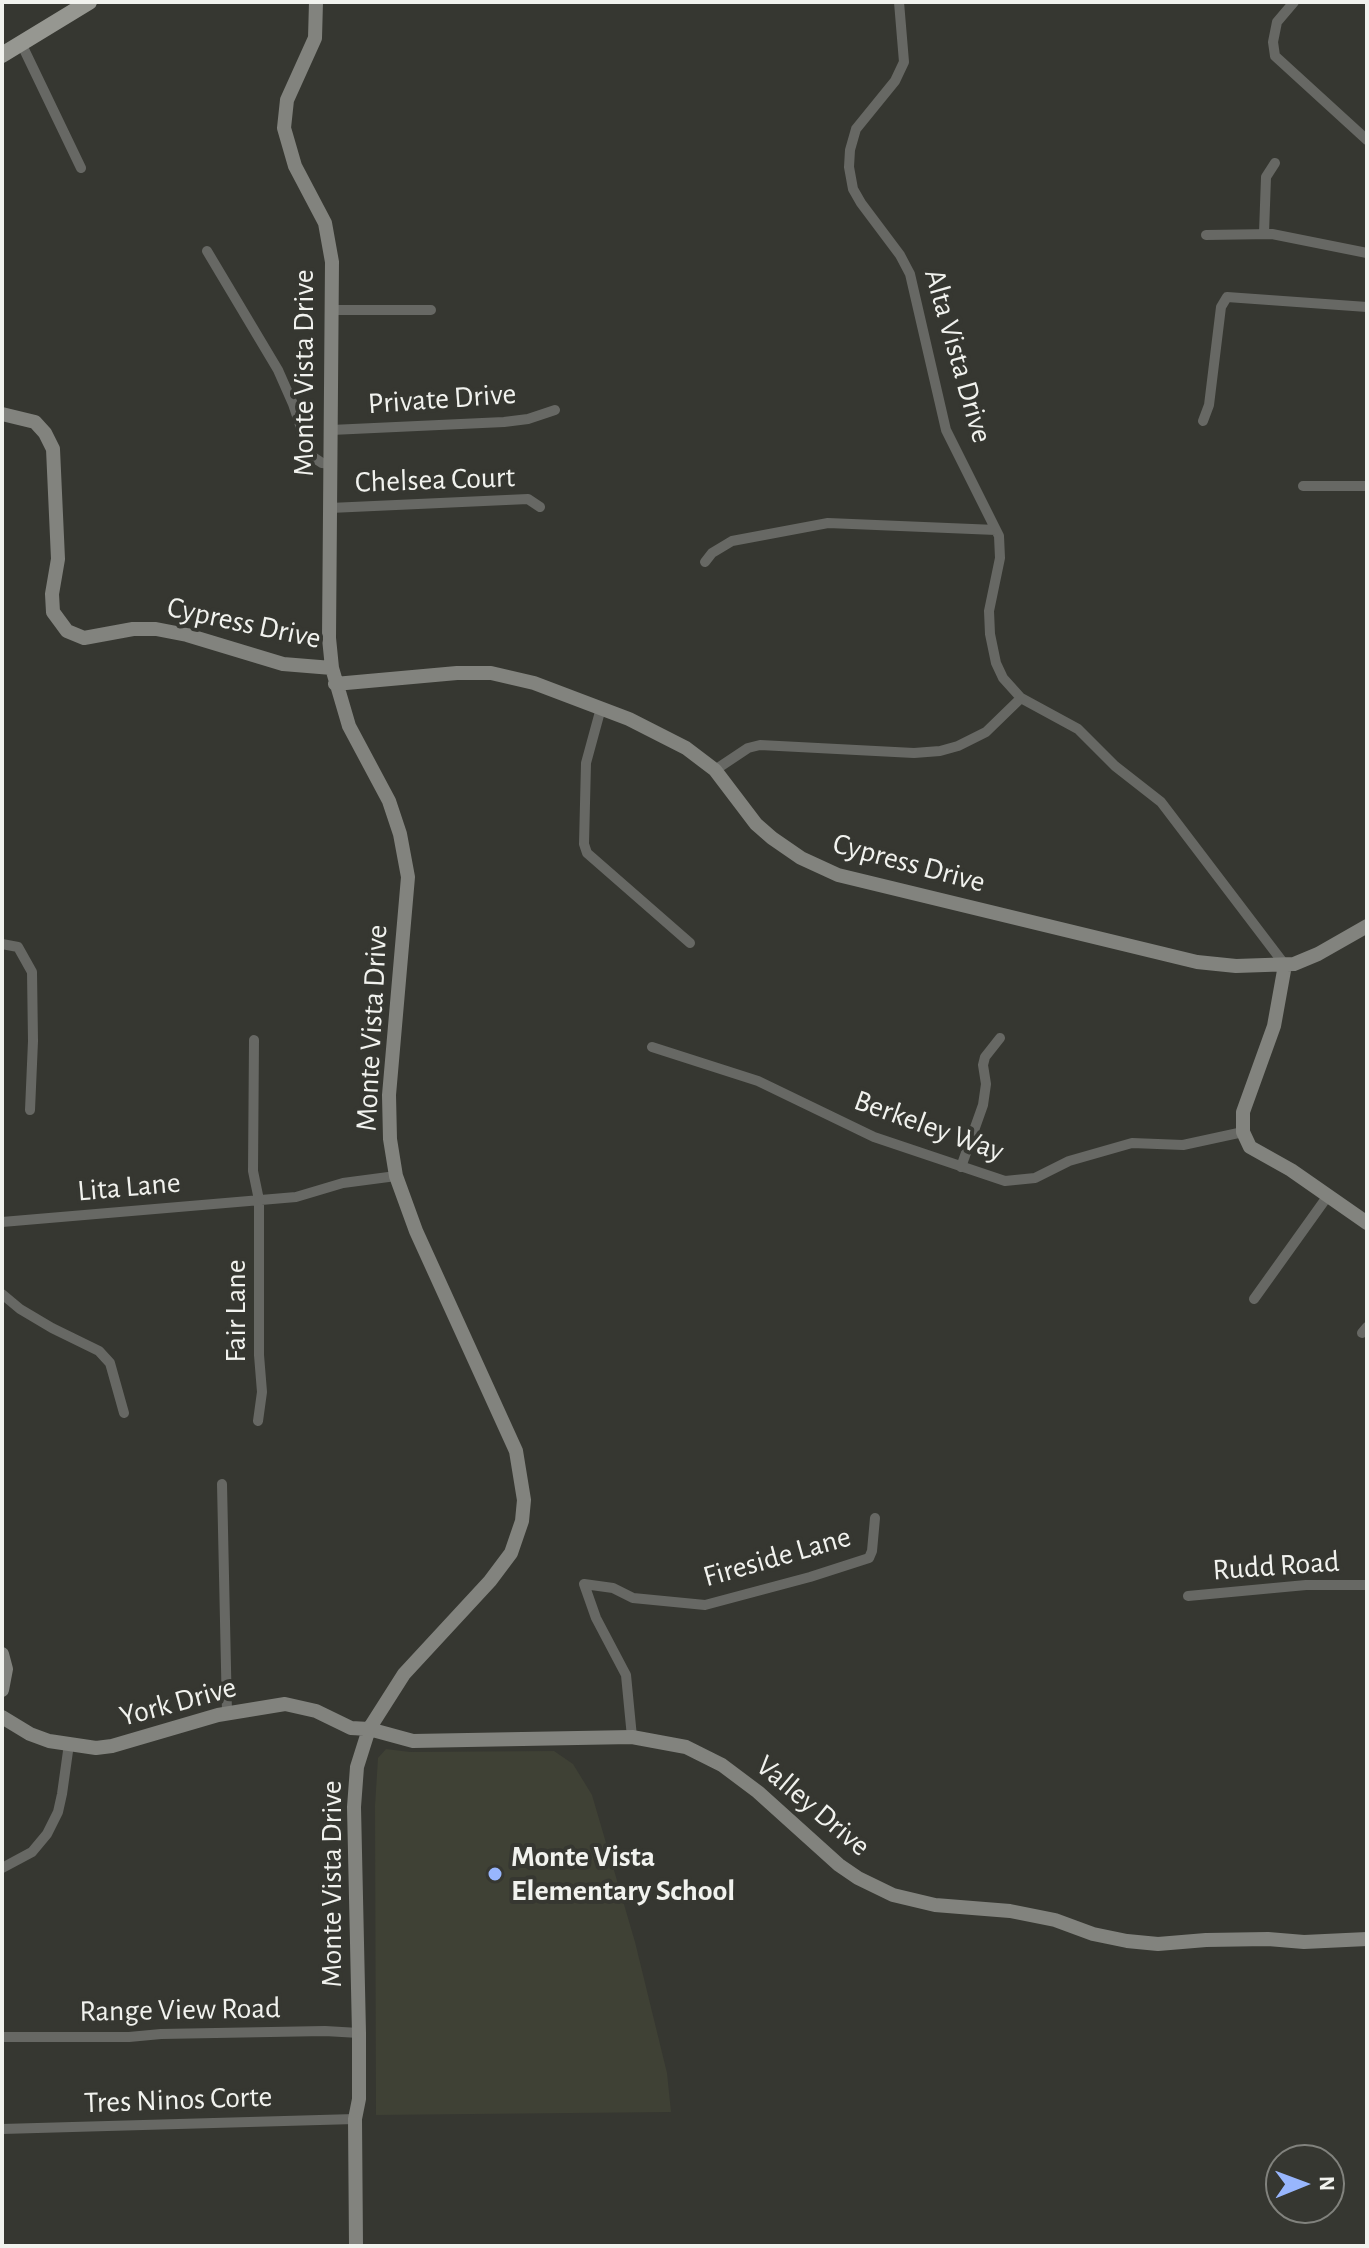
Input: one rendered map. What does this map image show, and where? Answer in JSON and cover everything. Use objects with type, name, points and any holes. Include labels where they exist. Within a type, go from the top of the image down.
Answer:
[{"type":"main road","points":[[2,55],[89,2]]},
{"type":"main road","name":"Monte Vista Drive","points":[[316,2],[315,38],[287,100],[284,128],[295,166],[325,223],[329,238],[333,310],[329,638],[332,668],[349,726],[389,801],[400,834],[408,877],[389,1095],[390,1135],[396,1176],[416,1231],[516,1451],[524,1500],[522,1521],[511,1553],[490,1581],[404,1674],[369,1729],[357,1767],[354,1807],[359,2033],[359,2099],[355,2119],[356,2246]]},
{"type":"main road","name":"Cypress Drive","points":[[2,414],[35,422],[53,449],[58,559],[52,594],[53,612],[67,631],[84,638],[133,629],[156,629],[187,635],[283,664],[332,668]]},
{"type":"main road","name":"Cypress Drive","points":[[335,684],[457,673],[491,673],[534,683],[653,729],[686,748],[715,770],[756,824],[772,838],[801,858],[838,875],[1197,962],[1236,966],[1285,965]]},
{"type":"main road","points":[[1367,926],[1302,963],[1285,965],[1274,1026],[1243,1112],[1243,1132],[1250,1147],[1291,1170],[1367,1223]]},
{"type":"main road","points":[[2,1654],[6,1669],[2,1690]]},
{"type":"main road","name":"York Drive","points":[[2,1717],[30,1734],[96,1748],[227,1713],[285,1704],[316,1711],[351,1728],[369,1729]]},
{"type":"main road","name":"Valley Drive","points":[[369,1729],[413,1741],[632,1737],[686,1747],[722,1765],[758,1792],[839,1865],[858,1878],[893,1895],[935,1905],[1010,1911],[1055,1920],[1093,1934],[1158,1944],[1206,1940],[1304,1942],[1367,1939]]},
{"type":"street","name":"Alta Vista Drive","points":[[899,2],[904,62],[895,81],[856,129],[850,150],[851,178],[861,203],[900,255],[910,274],[946,430],[1001,546],[989,611],[991,646],[1003,678],[1021,698],[1078,729],[1126,776],[1161,802],[1285,965]]},
{"type":"street","points":[[1294,2],[1280,16],[1273,49],[1281,61],[1367,140]]},
{"type":"street","points":[[21,43],[81,168]]},
{"type":"street","points":[[1264,233],[1266,177],[1275,163]]},
{"type":"street","points":[[1206,235],[1264,233],[1367,253]]},
{"type":"street","points":[[207,251],[278,370],[310,455],[322,463],[331,464]]},
{"type":"street","points":[[1203,421],[1209,405],[1221,307],[1227,297],[1367,307]]},
{"type":"street","points":[[333,310],[431,310]]},
{"type":"street","name":"Private Drive","points":[[331,430],[504,422],[528,419],[555,410]]},
{"type":"street","points":[[1303,486],[1367,486]]},
{"type":"street","name":"Chelsea Court","points":[[330,508],[528,499],[540,507]]},
{"type":"street","points":[[705,562],[712,553],[732,541],[828,523],[996,530]]},
{"type":"street","points":[[715,770],[748,748],[760,745],[914,753],[940,751],[986,732],[1021,698]]},
{"type":"street","points":[[601,708],[586,763],[582,834],[587,853],[690,943]]},
{"type":"street","points":[[2,944],[18,947],[32,972],[30,1110]]},
{"type":"street","points":[[961,1167],[983,1105],[985,1057],[1000,1038]]},
{"type":"street","points":[[254,1040],[253,1171],[259,1200]]},
{"type":"street","name":"Berkeley Way","points":[[652,1047],[758,1081],[874,1137],[1005,1181],[1035,1178],[1069,1161],[1132,1143],[1183,1145],[1243,1132]]},
{"type":"street","name":"Lita Lane","points":[[2,1222],[296,1197],[343,1183],[396,1176]]},
{"type":"street","points":[[1254,1299],[1327,1197]]},
{"type":"street","name":"Fair Lane","points":[[258,1421],[262,1392],[259,1355],[259,1200]]},
{"type":"street","points":[[2,1294],[52,1328],[99,1351],[110,1363],[124,1413]]},
{"type":"street","points":[[222,1484],[227,1713]]},
{"type":"street","name":"Fireside Lane","points":[[632,1737],[626,1675],[596,1618],[584,1584],[613,1588],[633,1598],[705,1605],[822,1574],[869,1558],[875,1518]]},
{"type":"street","name":"Rudd Road","points":[[1188,1596],[1306,1585],[1367,1585]]},
{"type":"street","points":[[2,1868],[32,1852],[47,1834],[58,1812],[69,1744]]},
{"type":"street","name":"Range View Road","points":[[2,2037],[359,2033]]},
{"type":"street","name":"Tres Ninos Corte","points":[[2,2129],[355,2119]]},
{"type":"shaded area","name":"Monte Vista Elementary School","points":[[386,1749],[410,1752],[554,1751],[573,1764],[592,1795],[635,1942],[667,2073],[671,2112],[376,2115],[375,1806],[378,1758]]},
{"type":"place","name":"Monte Vista Elementary School","points":[[495,1874]]}]
